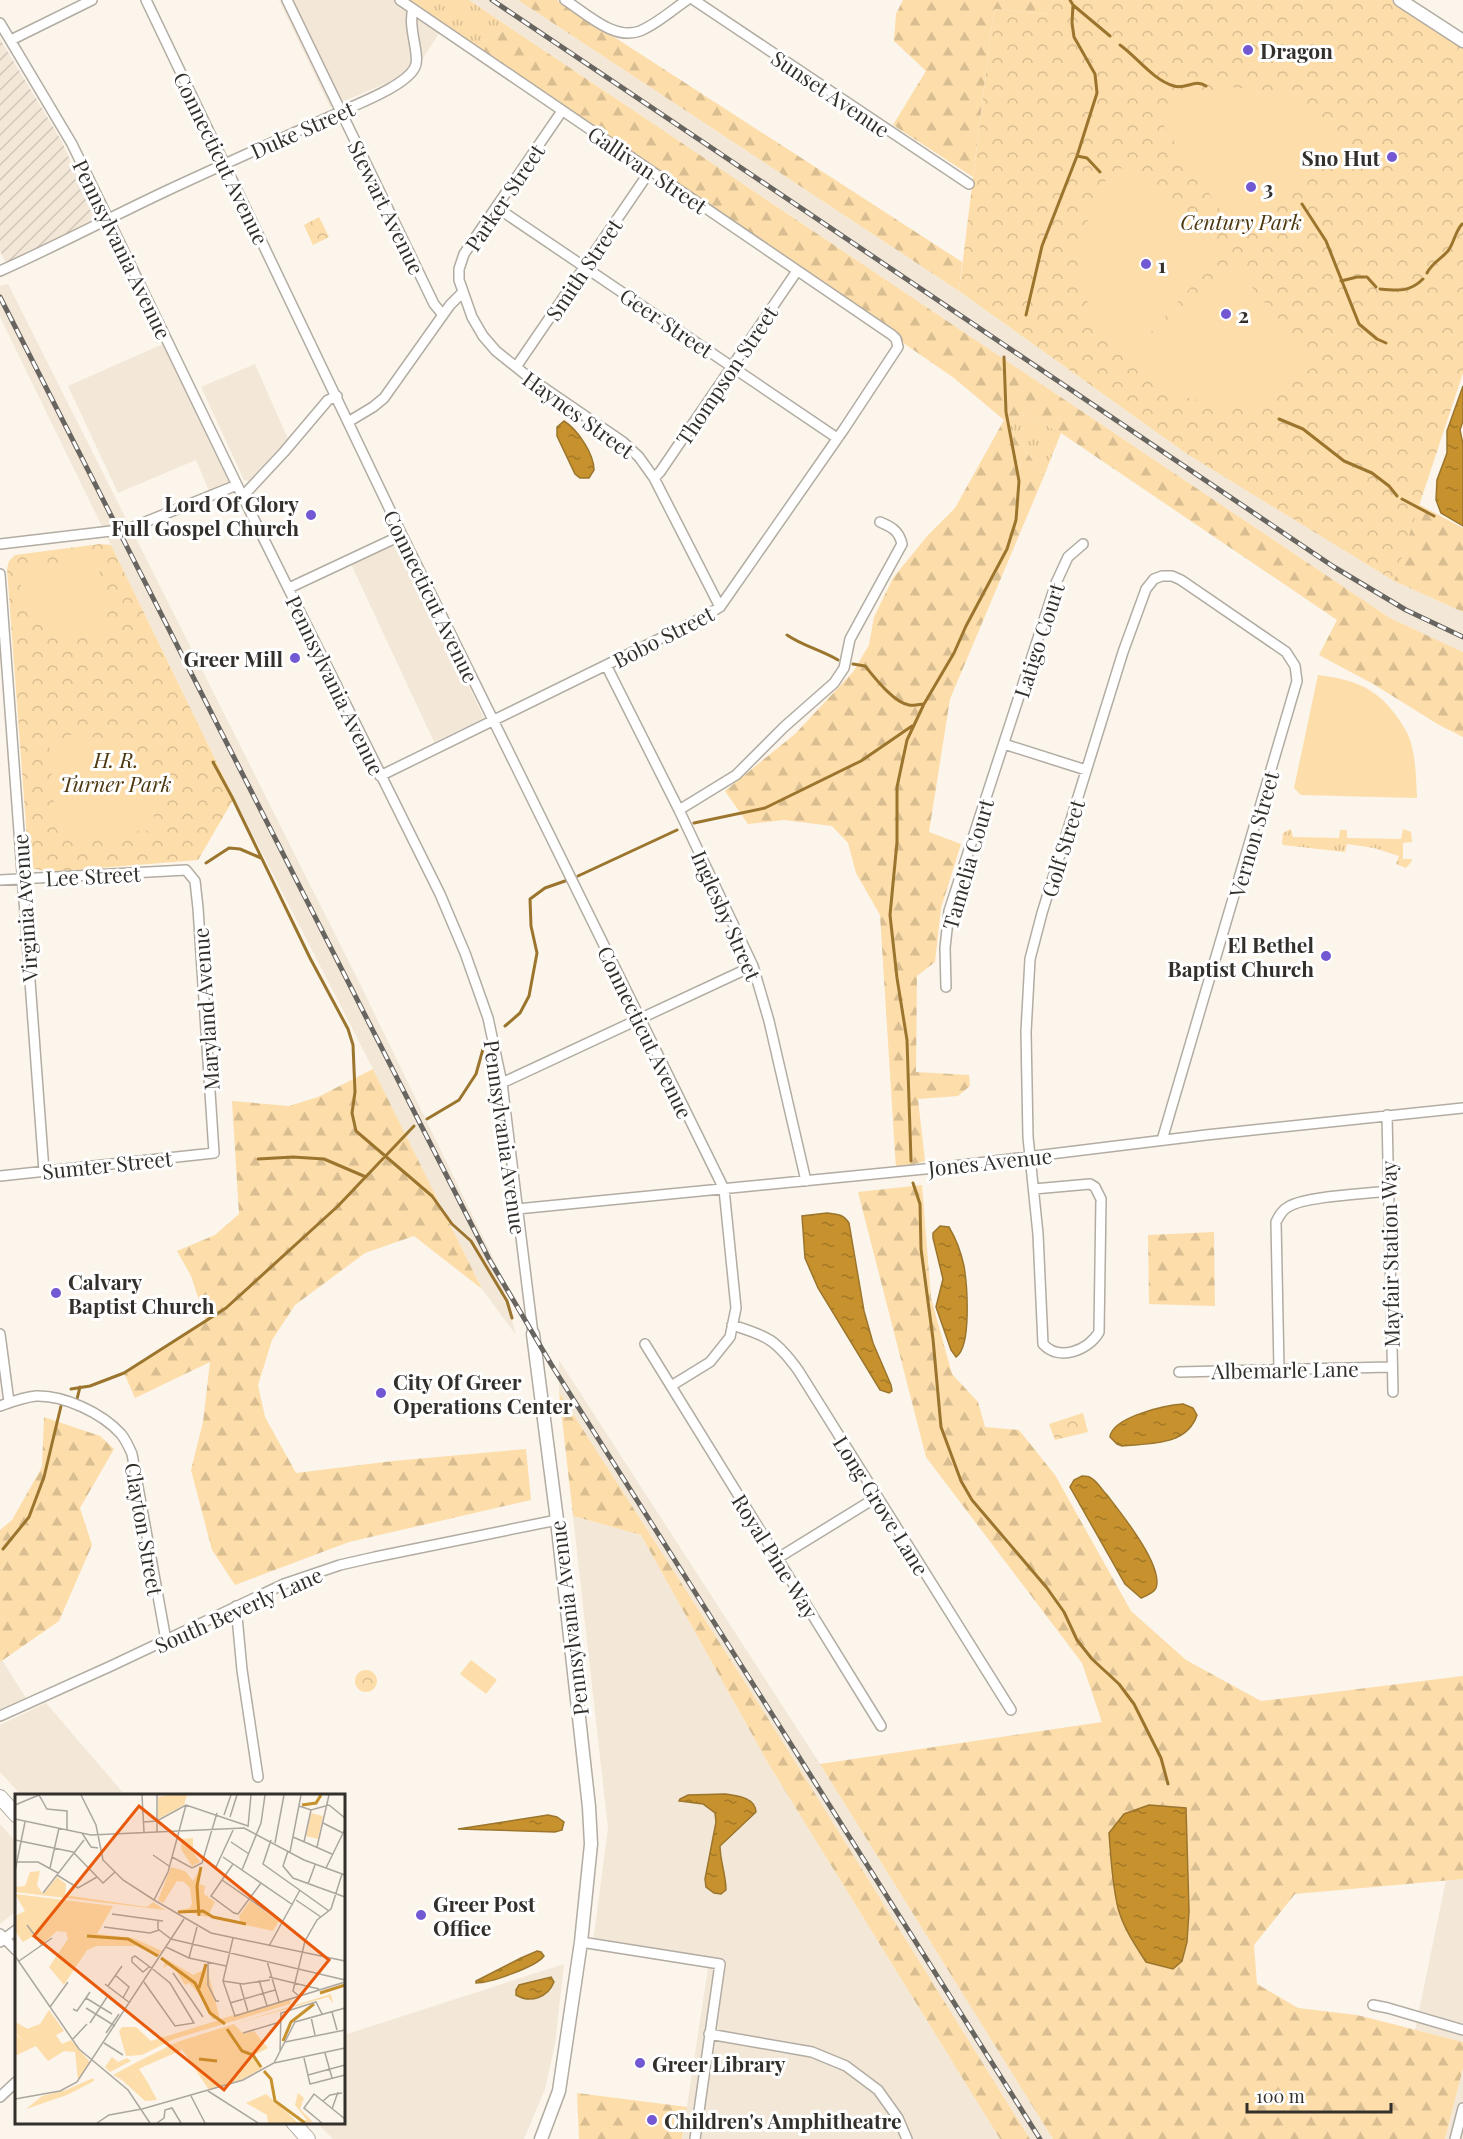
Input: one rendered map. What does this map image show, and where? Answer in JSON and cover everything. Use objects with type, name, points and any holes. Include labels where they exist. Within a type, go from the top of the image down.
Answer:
[{"type":"main road","points":[[0,1797],[15,1814]]},
{"type":"main road","points":[[296,2124],[308,2139]]},
{"type":"street","points":[[11,40],[92,0]]},
{"type":"street","name":"Connecticut Avenue","points":[[146,0],[492,721],[724,1189]]},
{"type":"street","name":"Stewart Avenue","points":[[288,0],[434,304],[443,315]]},
{"type":"street","name":"Gallivan Street","points":[[400,0],[896,339]]},
{"type":"street","points":[[566,0],[616,32],[630,33],[649,27],[687,0]]},
{"type":"street","name":"Sunset Avenue","points":[[694,0],[969,184]]},
{"type":"street","points":[[1400,0],[1463,41]]},
{"type":"street","name":"Duke Street","points":[[0,271],[390,88],[406,78],[416,67],[417,58],[410,22],[413,9]]},
{"type":"street","name":"Pennsylvania Avenue","points":[[0,23],[72,144],[237,485],[440,894],[465,953],[488,1018],[502,1083],[557,1520],[590,1807],[591,1844],[581,1942],[559,2091],[541,2139]]},
{"type":"street","name":"Parker Street","points":[[462,293],[459,275],[461,261],[562,111]]},
{"type":"street","name":"Smith Street","points":[[516,367],[650,171]]},
{"type":"street","name":"Geer Street","points":[[496,207],[837,438]]},
{"type":"street","name":"Thompson Street","points":[[654,478],[797,271]]},
{"type":"street","points":[[348,422],[384,398],[443,315],[462,293]]},
{"type":"street","name":"Haynes Street","points":[[462,293],[483,336],[496,351],[623,442],[639,457],[654,478],[720,607]]},
{"type":"street","name":"Bobo Street","points":[[380,776],[702,618],[720,607],[894,354],[898,347],[896,339]]},
{"type":"street","points":[[243,496],[328,400],[336,396]]},
{"type":"street","points":[[0,544],[128,529],[237,485]]},
{"type":"street","points":[[679,810],[736,775],[784,727],[834,683],[844,668],[850,639],[902,544],[900,535],[893,528],[880,522]]},
{"type":"street","points":[[289,588],[402,535]]},
{"type":"street","name":"Latigo Court","points":[[1004,744],[1056,583],[1068,557],[1083,544]]},
{"type":"street","name":"Virginia Avenue","points":[[0,574],[44,1171]]},
{"type":"street","name":"Golf Street","points":[[1034,1189],[1090,1184],[1095,1187],[1101,1199],[1099,1332],[1093,1342],[1066,1353],[1053,1352],[1043,1344],[1034,1189],[1028,1137],[1026,1032],[1030,959],[1122,652],[1146,589],[1154,579],[1162,576],[1172,576],[1181,580]]},
{"type":"street","name":"Vernon Street","points":[[1162,1140],[1297,681],[1295,666],[1286,652],[1181,580]]},
{"type":"street","name":"Inglesby Street","points":[[606,665],[679,810],[753,966],[769,1021],[806,1181]]},
{"type":"street","points":[[1004,744],[1086,770]]},
{"type":"street","name":"Tamelia Court","points":[[946,987],[945,948],[949,911],[1004,744]]},
{"type":"street","name":"Lee Street","points":[[0,880],[186,870]]},
{"type":"street","name":"Maryland Avenue","points":[[186,870],[194,876],[196,890],[214,1153]]},
{"type":"street","points":[[502,1083],[753,966]]},
{"type":"street","name":"Jones Avenue","points":[[517,1209],[806,1181],[1463,1108]]},
{"type":"street","name":"Mayfair Station Way","points":[[1387,1115],[1393,1392]]},
{"type":"street","name":"Sumter Street","points":[[0,1176],[214,1153]]},
{"type":"street","points":[[671,1386],[710,1362],[730,1337],[736,1308],[724,1189]]},
{"type":"street","points":[[1279,1370],[1276,1222],[1280,1214],[1287,1207],[1305,1201],[1388,1191]]},
{"type":"street","name":"Long Grove Lane","points":[[732,1325],[763,1334],[782,1348],[798,1370],[1011,1710]]},
{"type":"street","points":[[0,1334],[4,1404]]},
{"type":"street","name":"Royal Pine Way","points":[[645,1344],[881,1726]]},
{"type":"street","name":"Albemarle Lane","points":[[1179,1372],[1391,1367]]},
{"type":"street","name":"Clayton Street","points":[[4,1404],[39,1396],[64,1400],[99,1416],[122,1434],[132,1454],[166,1640]]},
{"type":"street","points":[[778,1558],[877,1497]]},
{"type":"street","name":"South Beverly Lane","points":[[0,1716],[284,1584],[340,1565],[557,1520]]},
{"type":"street","points":[[236,1606],[242,1670],[258,1777]]},
{"type":"street","points":[[2,1938],[15,1949]]},
{"type":"street","points":[[581,1942],[720,1964],[695,2139]]},
{"type":"street","points":[[1373,2005],[1463,2030]]},
{"type":"street","points":[[709,2034],[812,2052],[846,2066],[870,2082],[884,2097],[898,2118],[907,2139]]},
{"type":"street","points":[[0,2097],[15,2083]]},
{"type":"street","points":[[1455,2139],[1463,2109]]},
{"type":"shaded area","points":[[279,0],[407,0],[444,26],[421,61],[403,76],[330,107]]},
{"type":"shaded area","points":[[469,0],[518,0],[959,291],[1187,454],[1394,581],[1463,612],[1463,652],[1390,618]]},
{"type":"shaded area","points":[[0,39],[61,140],[97,220],[6,263],[0,251]]},
{"type":"shaded area","points":[[8,284],[361,986],[499,1270],[516,1335],[482,1289],[373,1069],[234,798],[0,317],[0,286]]},
{"type":"shaded area","points":[[163,344],[230,484],[210,493],[196,460],[118,493],[68,386]]},
{"type":"shaded area","points":[[255,364],[288,439],[249,481],[244,480],[201,387]]},
{"type":"shaded area","points":[[399,541],[484,718],[434,742],[351,564]]},
{"type":"shaded area","points":[[559,1360],[820,1764],[1053,2139],[1030,2139],[771,1723],[559,1392]]},
{"type":"shaded area","points":[[573,1516],[641,1535],[768,1763],[1000,2139],[682,2139],[708,1968],[592,1950],[608,1828]]},
{"type":"shaded area","points":[[2,1660],[26,1698],[0,1710],[0,1662]]},
{"type":"shaded area","points":[[46,1703],[124,1794],[20,1794],[0,1772],[0,1725]]},
{"type":"shaded area","points":[[0,1824],[15,1841],[15,1912],[0,1924]]},
{"type":"shaded area","points":[[1463,1879],[1463,2042],[1415,2030],[1446,1880]]},
{"type":"shaded area","points":[[564,1964],[555,2044],[545,2089],[524,2139],[333,2139],[318,2124],[345,2124],[345,2035]]},
{"type":"shaded area","points":[[1463,2068],[1463,2139],[1445,2139]]},
{"type":"green space","points":[[407,0],[469,0],[509,27],[475,47]]},
{"type":"green space","points":[[518,0],[557,0],[962,262],[959,291]]},
{"type":"green space","points":[[903,0],[1052,0],[1048,14],[994,9],[973,177],[893,125],[926,71],[894,41],[896,14]]},
{"type":"green space","name":"Century Park","points":[[1052,0],[1392,0],[1463,48],[1463,373],[1394,581],[1187,454],[959,291],[994,9],[1047,14]]},
{"type":"green space","points":[[509,27],[1390,618],[1463,652],[1463,737],[1319,655],[1337,620],[1061,433],[1026,415],[1004,420],[954,378],[475,47]]},
{"type":"green space","name":"3","points":[[1227,87],[1272,93],[1305,105],[1324,119],[1350,149],[1243,228],[1231,226],[1156,114],[1201,94]]},
{"type":"green space","name":"1","points":[[1121,168],[1214,248],[1215,260],[1132,354],[1118,344],[1098,323],[1084,292],[1082,275],[1081,258],[1086,224],[1101,186]]},
{"type":"green space","points":[[319,217],[329,237],[313,245],[304,225]]},
{"type":"green space","name":"2","points":[[1235,267],[1317,365],[1248,407],[1231,407],[1185,397],[1160,384],[1133,359],[1224,269]]},
{"type":"green space","points":[[1026,415],[1061,433],[1044,476],[1004,420]]},
{"type":"green space","points":[[1004,420],[1044,476],[950,699],[929,832],[961,844],[941,908],[935,962],[917,976],[916,1072],[969,1075],[970,1086],[958,1096],[918,1099],[925,1161],[896,1169],[880,915],[856,873],[848,843],[832,826],[784,820],[748,824],[725,791],[795,734],[853,672],[869,645],[874,617],[893,578],[928,535],[955,508]]},
{"type":"green space","points":[[1418,504],[1463,528],[1463,612],[1394,581]]},
{"type":"green space","name":"H. R. Turner Park","points":[[100,544],[111,545],[234,798],[198,860],[49,872],[32,868],[28,852],[7,569],[9,561],[15,555]]},
{"type":"green space","points":[[91,554],[98,559],[106,631],[103,635],[83,636],[58,627],[39,614],[25,595],[18,573]]},
{"type":"green space","points":[[1318,675],[1355,683],[1374,693],[1392,710],[1406,731],[1411,744],[1417,798],[1301,795],[1294,788]]},
{"type":"green space","points":[[70,735],[108,741],[129,753],[138,762],[146,772],[151,784],[155,830],[63,837],[56,829],[49,741],[60,740]]},
{"type":"green space","points":[[1291,829],[1293,837],[1339,838],[1340,830],[1347,830],[1347,838],[1401,839],[1403,829],[1411,832],[1412,842],[1403,843],[1403,859],[1412,859],[1412,861],[1406,868],[1396,864],[1399,856],[1374,848],[1347,844],[1345,852],[1283,845],[1283,833]]},
{"type":"green space","points":[[373,1069],[482,1289],[414,1236],[365,1253],[295,1305],[272,1340],[258,1385],[265,1417],[296,1473],[393,1461],[526,1449],[531,1500],[349,1542],[235,1585],[212,1550],[191,1470],[203,1422],[210,1362],[135,1398],[124,1373],[206,1321],[191,1276],[177,1251],[215,1235],[239,1214],[232,1101],[289,1106],[318,1097]]},
{"type":"green space","points":[[922,1185],[931,1298],[952,1374],[978,1402],[985,1427],[1019,1430],[1055,1475],[1131,1611],[1186,1660],[1261,1701],[1463,1676],[1463,1879],[1295,1894],[1254,1945],[1257,1984],[1298,2008],[1357,2015],[1463,2042],[1463,2068],[1445,2139],[1053,2139],[820,1764],[1102,1722],[1082,1663],[926,1457],[858,1192]]},
{"type":"green space","points":[[1214,1232],[1215,1306],[1149,1304],[1148,1235]]},
{"type":"green space","points":[[559,1392],[771,1723],[1030,2139],[1000,2139],[768,1763],[641,1535],[573,1516]]},
{"type":"green space","points":[[1083,1413],[1088,1432],[1055,1440],[1049,1424]]},
{"type":"green space","points":[[44,1417],[100,1436],[114,1449],[80,1508],[92,1545],[59,1621],[0,1662],[0,1530],[12,1520],[42,1467]]},
{"type":"green space","points":[[471,1660],[497,1680],[486,1694],[460,1674]]},
{"type":"green space","points":[[366,1670],[374,1673],[377,1681],[374,1689],[366,1692],[358,1689],[355,1681],[358,1673]]},
{"type":"green space","points":[[577,2093],[687,2107],[682,2139],[579,2139]]},
{"type":"water","points":[[1463,386],[1463,421],[1460,430],[1463,444],[1463,526],[1441,513],[1436,500],[1437,480],[1447,453],[1447,431]]},
{"type":"water","points":[[564,421],[580,436],[588,450],[594,470],[589,478],[580,478],[575,474],[557,436],[557,427]]},
{"type":"water","points":[[827,1213],[842,1216],[849,1223],[864,1311],[873,1343],[891,1385],[892,1391],[889,1393],[880,1390],[818,1288],[805,1258],[802,1216]]},
{"type":"water","points":[[940,1226],[949,1227],[952,1232],[964,1266],[967,1300],[966,1329],[961,1351],[956,1357],[951,1350],[936,1307],[943,1279],[933,1233]]},
{"type":"water","points":[[1183,1404],[1193,1408],[1197,1415],[1192,1425],[1176,1438],[1155,1443],[1122,1446],[1110,1437],[1113,1430],[1129,1418],[1141,1413]]},
{"type":"water","points":[[1082,1476],[1089,1477],[1097,1483],[1130,1526],[1147,1553],[1157,1578],[1156,1588],[1150,1594],[1141,1598],[1125,1584],[1070,1487],[1074,1480]]},
{"type":"water","points":[[725,1794],[749,1800],[756,1812],[720,1846],[726,1890],[721,1894],[714,1893],[706,1887],[705,1879],[716,1822],[715,1813],[703,1804],[679,1801],[688,1795]]},
{"type":"water","points":[[1149,1805],[1186,1808],[1189,1911],[1187,1942],[1182,1961],[1173,1969],[1146,1962],[1123,1922],[1114,1889],[1109,1833],[1124,1814]]},
{"type":"water","points":[[548,1815],[564,1822],[562,1830],[555,1832],[458,1829]]},
{"type":"water","points":[[537,1951],[544,1956],[532,1965],[502,1977],[476,1983],[476,1981]]},
{"type":"water","points":[[551,1977],[554,1982],[548,1992],[543,1995],[527,1999],[516,1995],[519,1985]]},
{"type":"waterway","points":[[1026,315],[1042,246],[1077,156],[1097,93],[1095,74],[1074,37],[1073,5],[1070,0]]},
{"type":"waterway","points":[[1073,5],[1110,36]]},
{"type":"waterway","points":[[1120,45],[1152,74],[1166,83],[1178,87],[1198,83],[1206,86]]},
{"type":"waterway","points":[[1077,156],[1087,158],[1100,172]]},
{"type":"waterway","points":[[1302,204],[1326,241],[1359,324],[1377,339],[1386,343]]},
{"type":"waterway","points":[[1427,273],[1448,251],[1462,224]]},
{"type":"waterway","points":[[1341,281],[1367,277],[1376,287]]},
{"type":"waterway","points":[[1380,289],[1403,290],[1423,279]]},
{"type":"waterway","points":[[911,1161],[907,1040],[890,915],[897,842],[897,787],[907,740],[1007,549],[1016,520],[1019,481],[1006,412],[1004,357]]},
{"type":"waterway","points":[[1279,419],[1303,429],[1344,461],[1372,473],[1389,486],[1397,496]]},
{"type":"waterway","points":[[1402,499],[1434,516]]},
{"type":"waterway","points":[[787,635],[838,660]]},
{"type":"waterway","points":[[853,664],[865,666],[897,700],[911,705],[924,704]]},
{"type":"waterway","points":[[694,823],[765,808],[861,761],[912,726]]},
{"type":"waterway","points":[[213,762],[310,958],[348,1029],[353,1045],[355,1092],[352,1113],[356,1131],[432,1196],[452,1224],[471,1241],[507,1301],[512,1318]]},
{"type":"waterway","points":[[578,876],[677,830]]},
{"type":"waterway","points":[[206,863],[229,848],[240,849],[261,858]]},
{"type":"waterway","points":[[505,1026],[520,1013],[529,996],[537,953],[531,926],[530,899],[545,888],[565,881]]},
{"type":"waterway","points":[[427,1119],[459,1100],[476,1074],[485,1042]]},
{"type":"waterway","points":[[71,1389],[90,1386],[124,1373],[226,1308],[338,1206],[414,1126]]},
{"type":"waterway","points":[[258,1159],[293,1157],[324,1159],[366,1177]]},
{"type":"waterway","points":[[913,1183],[920,1204],[921,1249],[933,1339],[941,1427],[961,1481],[972,1500],[1047,1588],[1064,1612],[1077,1640],[1092,1659],[1119,1684],[1134,1704],[1161,1758],[1168,1784]]},
{"type":"waterway","points":[[77,1399],[80,1387]]},
{"type":"waterway","points":[[3,1549],[29,1517],[44,1477],[61,1406]]},
{"type":"railway","points":[[492,0],[1334,567],[1406,610],[1463,637]]},
{"type":"railway","points":[[0,297],[489,1259],[551,1364],[1040,2139]]},
{"type":"place","name":"Dragon","points":[[1248,50]]},
{"type":"place","name":"Sno Hut","points":[[1392,157]]},
{"type":"place","name":"3","points":[[1251,187]]},
{"type":"place","name":"1","points":[[1146,264]]},
{"type":"place","name":"2","points":[[1226,314]]},
{"type":"place","name":"Lord Of Glory Full Gospel Church","points":[[311,515]]},
{"type":"place","name":"Greer Mill","points":[[295,658]]},
{"type":"place","name":"El Bethel Baptist Church","points":[[1326,956]]},
{"type":"place","name":"Calvary Baptist Church","points":[[56,1293]]},
{"type":"place","name":"City Of Greer Operations Center","points":[[381,1393]]},
{"type":"place","name":"Greer Post Office","points":[[421,1915]]},
{"type":"place","name":"Greer Library","points":[[640,2063]]},
{"type":"place","name":"Children's Amphitheatre","points":[[652,2120]]}]
